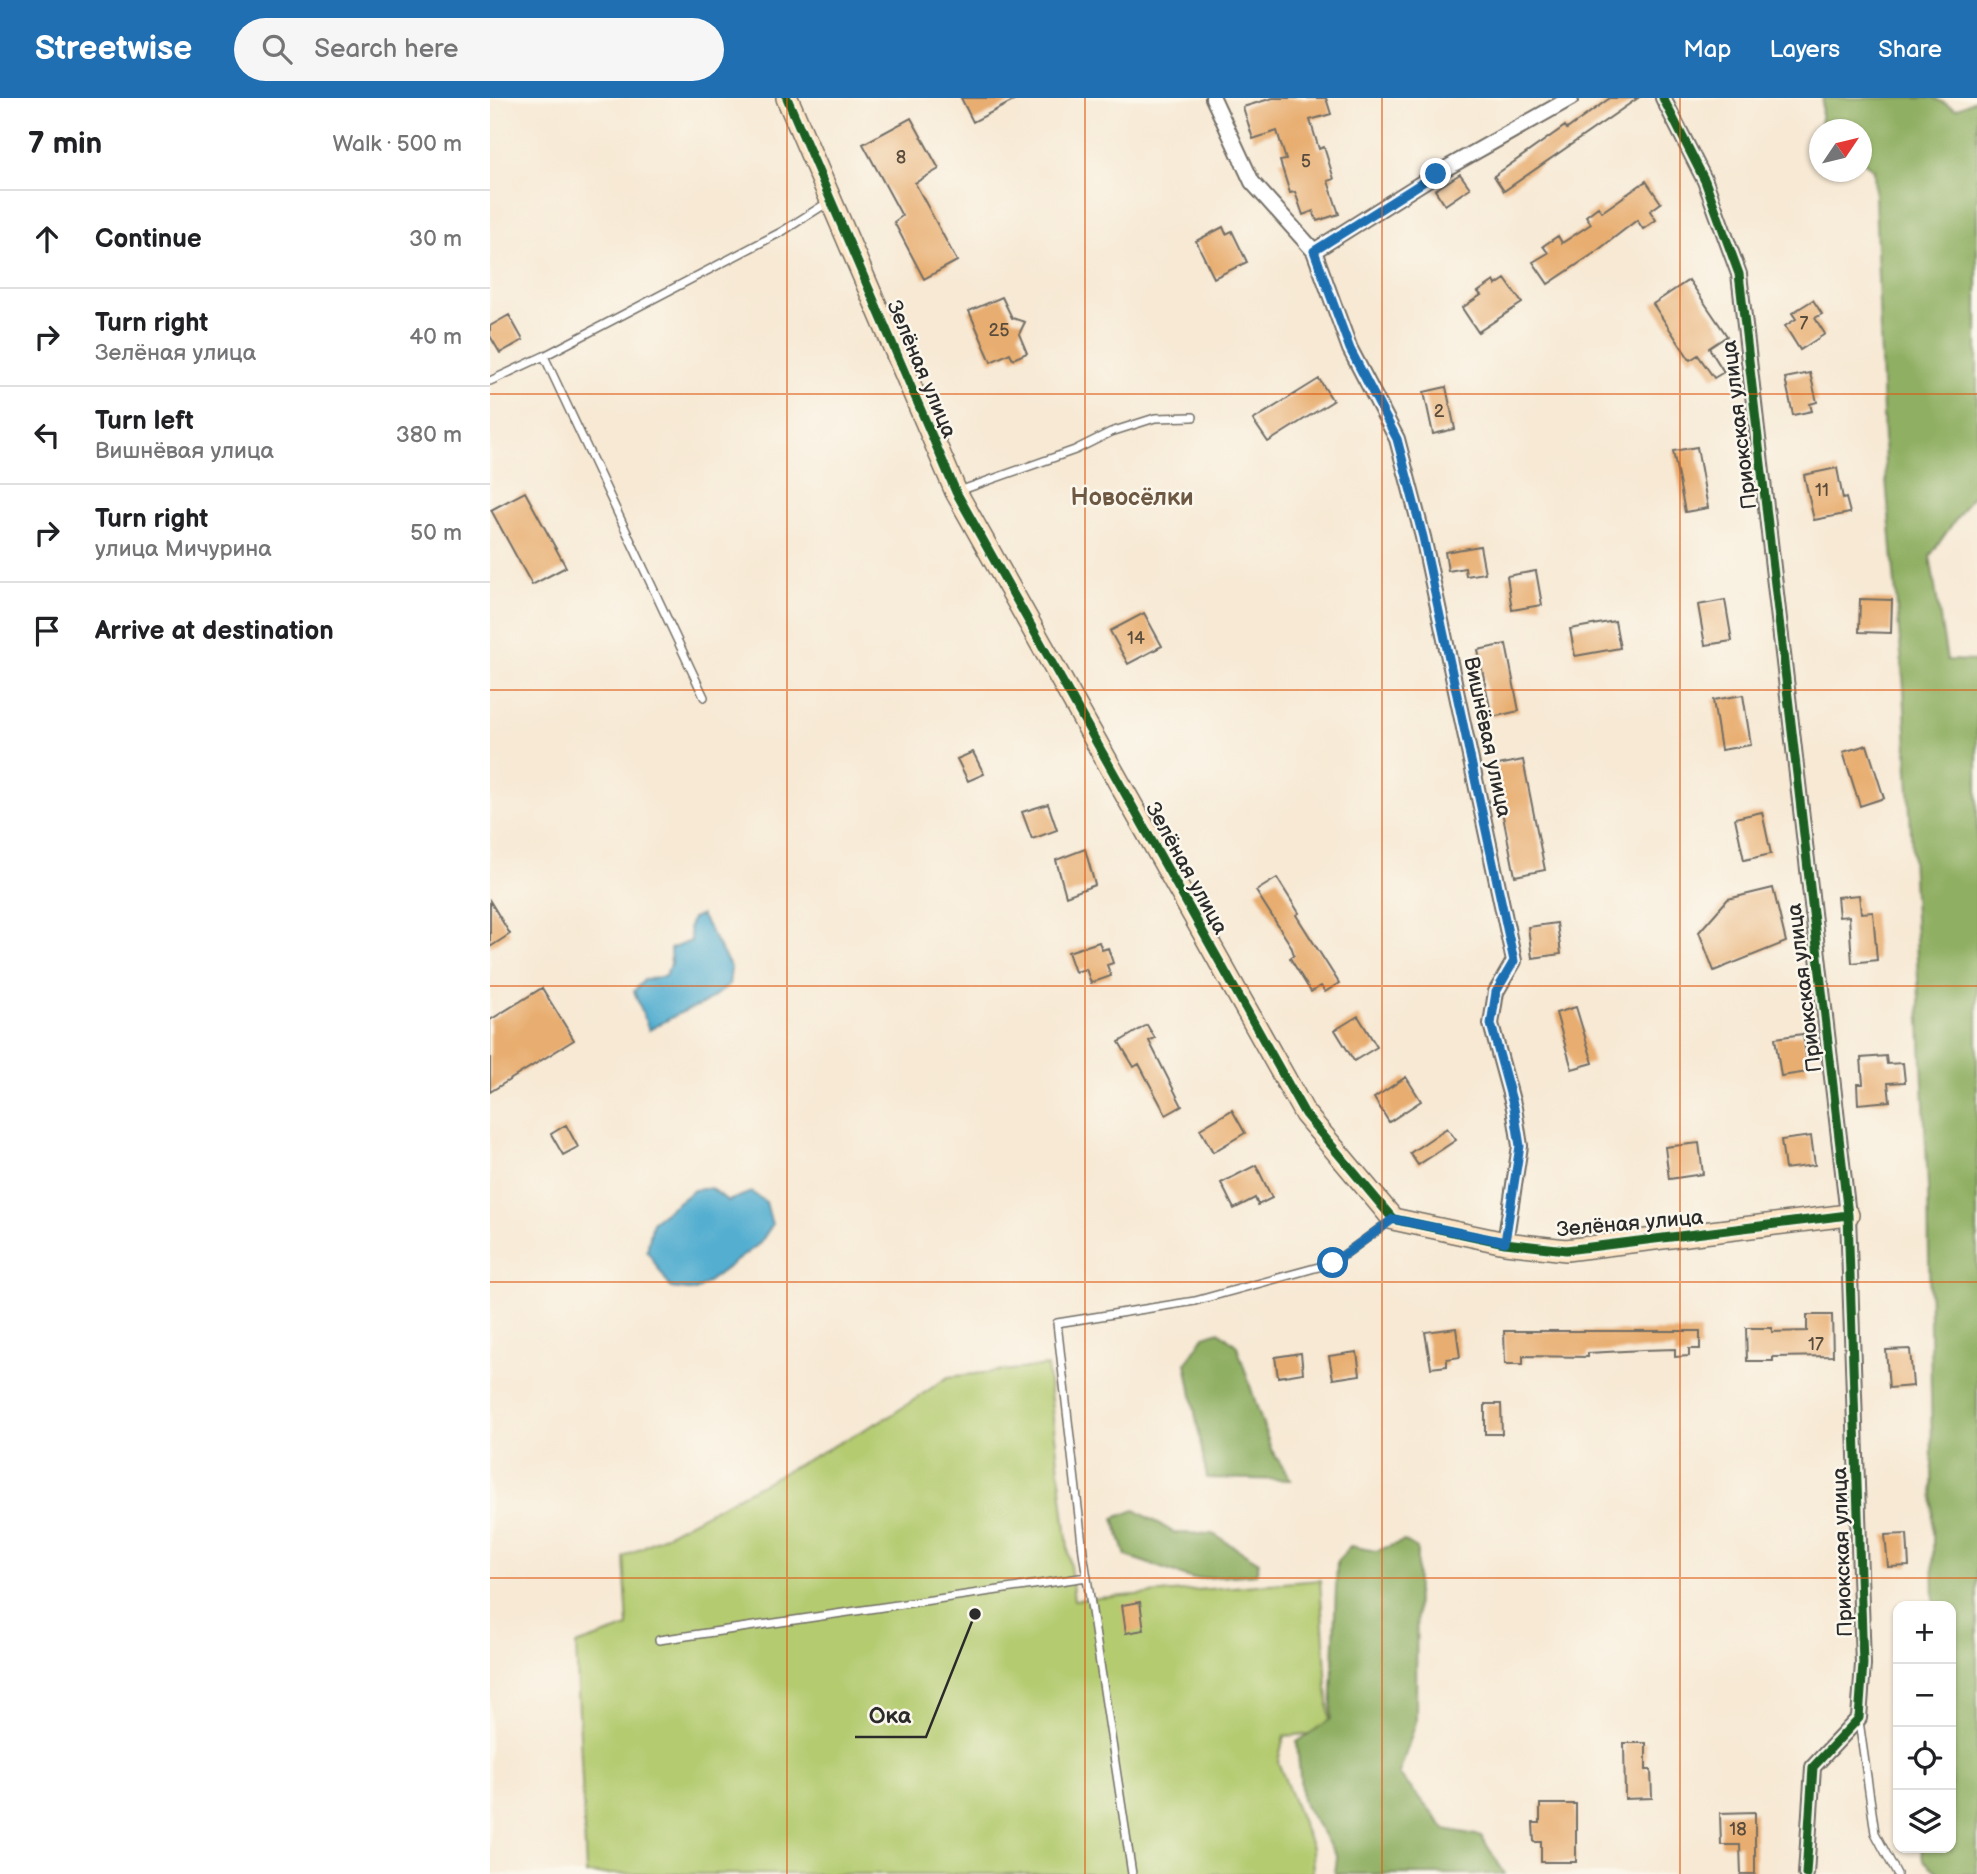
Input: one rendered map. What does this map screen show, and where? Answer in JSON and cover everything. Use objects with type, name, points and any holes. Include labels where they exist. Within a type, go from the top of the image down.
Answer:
[{"type":"street","name":"Зелёная улица","points":[[787,98],[956,492],[1305,1114],[1393,1219],[1505,1242],[1566,1250],[1849,1215]]},
{"type":"street","points":[[1213,98],[1252,182],[1314,251],[1436,174],[1570,98]]},
{"type":"street","name":"Приокская улица","points":[[1663,98],[1705,181],[1739,274],[1849,1215],[1863,1664],[1858,1718]]},
{"type":"street","name":"Вишнёвая улица","points":[[1314,251],[1350,349],[1397,439],[1423,537],[1514,961],[1496,992],[1491,1024],[1514,1108],[1520,1146],[1505,1242]]},
{"type":"street","points":[[1806,1874],[1813,1767],[1858,1718]]},
{"type":"lane","points":[[490,382],[783,231],[831,201]]},
{"type":"lane","points":[[544,356],[704,697]]},
{"type":"lane","points":[[956,492],[1075,450],[1111,432],[1155,418],[1193,417]]},
{"type":"lane","points":[[1132,1874],[1087,1577],[1058,1323],[1195,1301],[1333,1263],[1393,1219]]},
{"type":"lane","points":[[659,1640],[1087,1577]]},
{"type":"lane","points":[[1858,1718],[1875,1832],[1897,1874]]},
{"type":"green space","points":[[1823,98],[1934,98],[1956,109],[1977,99],[1977,497],[1972,496],[1930,556],[1947,660],[1977,661],[1977,1874],[1940,1874],[1923,1860],[1922,1853],[1956,1853],[1956,1601],[1934,1601],[1928,1188],[1904,689],[1885,468],[1872,119],[1821,119]]},
{"type":"green space","points":[[1219,1331],[1237,1346],[1271,1449],[1291,1480],[1207,1478],[1186,1363],[1204,1336]]},
{"type":"green space","points":[[1047,1366],[1074,1600],[1320,1580],[1330,1732],[1284,1736],[1278,1762],[1312,1848],[1313,1874],[586,1874],[576,1645],[628,1627],[624,1557],[890,1416],[948,1377]]},
{"type":"green space","points":[[1135,1510],[1175,1533],[1213,1534],[1259,1562],[1256,1574],[1193,1579],[1126,1556],[1114,1518]]},
{"type":"green space","points":[[1404,1541],[1417,1549],[1416,1722],[1399,1774],[1445,1829],[1481,1836],[1505,1874],[1335,1874],[1337,1857],[1302,1801],[1297,1742],[1331,1719],[1337,1561],[1351,1546],[1376,1551]]},
{"type":"water","points":[[701,915],[731,968],[729,985],[705,1003],[649,1030],[634,991],[644,980],[665,976],[671,964],[670,949],[691,941],[689,927],[692,918]]},
{"type":"water","points":[[711,1188],[728,1201],[751,1192],[766,1202],[772,1225],[760,1243],[696,1291],[671,1288],[647,1251],[653,1221],[694,1190]]},
{"type":"building","points":[[961,98],[1019,98],[973,122]]},
{"type":"building","points":[[1273,98],[1326,98],[1331,114],[1310,120],[1319,149],[1324,147],[1334,179],[1328,181],[1339,214],[1317,221],[1313,211],[1303,215],[1295,192],[1290,193],[1280,161],[1286,160],[1277,131],[1253,139],[1243,107]]},
{"type":"building","points":[[1610,98],[1638,98],[1504,191],[1494,176]]},
{"type":"building","points":[[911,118],[939,169],[915,183],[957,261],[924,279],[894,222],[902,216],[863,144]]},
{"type":"building","points":[[1460,174],[1470,188],[1445,205],[1435,190]]},
{"type":"building","points":[[1646,181],[1661,203],[1650,211],[1656,220],[1643,229],[1637,220],[1548,284],[1533,262],[1548,253],[1543,246],[1558,236],[1562,243],[1591,224],[1586,216],[1598,207],[1602,212]]},
{"type":"building","points":[[1223,227],[1226,234],[1232,231],[1247,262],[1214,278],[1196,241]]},
{"type":"building","points":[[1505,279],[1522,303],[1478,332],[1462,308],[1481,295],[1478,292],[1494,281],[1496,285]]},
{"type":"building","points":[[1689,280],[1727,336],[1709,348],[1724,372],[1714,378],[1698,355],[1690,360],[1653,304]]},
{"type":"building","points":[[1002,297],[1012,318],[1025,322],[1019,334],[1027,353],[1013,359],[1010,353],[991,362],[969,311]]},
{"type":"building","points":[[1813,300],[1822,314],[1815,318],[1825,334],[1800,350],[1785,326],[1796,319],[1792,313]]},
{"type":"building","points":[[509,315],[523,340],[500,353],[490,336],[490,326]]},
{"type":"building","points":[[1810,373],[1817,402],[1810,404],[1812,411],[1793,415],[1785,378]]},
{"type":"building","points":[[1319,379],[1333,401],[1268,442],[1253,420]]},
{"type":"building","points":[[1446,387],[1455,429],[1433,434],[1424,392]]},
{"type":"building","points":[[1697,447],[1708,508],[1685,512],[1673,451]]},
{"type":"building","points":[[1837,468],[1843,499],[1846,498],[1850,513],[1814,520],[1804,475]]},
{"type":"building","points":[[525,492],[566,567],[532,585],[491,510]]},
{"type":"building","points":[[1480,546],[1485,573],[1466,576],[1465,568],[1448,571],[1445,552]]},
{"type":"building","points":[[1536,571],[1542,605],[1512,610],[1507,576]]},
{"type":"building","points":[[1860,599],[1892,600],[1891,633],[1859,632]]},
{"type":"building","points":[[1725,600],[1732,641],[1705,645],[1698,605]]},
{"type":"building","points":[[1144,613],[1162,646],[1128,664],[1110,631]]},
{"type":"building","points":[[1615,621],[1620,648],[1575,656],[1570,629]]},
{"type":"building","points":[[1506,644],[1519,711],[1492,717],[1478,650]]},
{"type":"building","points":[[1743,695],[1751,745],[1721,750],[1713,700]]},
{"type":"building","points":[[1867,745],[1884,798],[1860,806],[1843,752]]},
{"type":"building","points":[[973,752],[984,774],[968,781],[957,759]]},
{"type":"building","points":[[1523,760],[1545,870],[1515,876],[1493,766]]},
{"type":"building","points":[[1048,804],[1057,830],[1032,839],[1022,812]]},
{"type":"building","points":[[1762,812],[1771,854],[1744,860],[1735,818]]},
{"type":"building","points":[[1085,849],[1095,885],[1066,896],[1056,860]]},
{"type":"building","points":[[1277,878],[1299,913],[1296,915],[1339,983],[1325,992],[1321,986],[1311,992],[1290,958],[1294,955],[1291,946],[1256,891]]},
{"type":"building","points":[[1773,888],[1786,942],[1714,971],[1699,932],[1728,899]]},
{"type":"building","points":[[1859,895],[1861,913],[1873,912],[1877,960],[1852,963],[1849,916],[1839,917],[1837,897]]},
{"type":"building","points":[[490,901],[510,934],[490,947]]},
{"type":"building","points":[[1557,923],[1561,954],[1532,958],[1528,927]]},
{"type":"building","points":[[1099,942],[1102,950],[1108,948],[1113,963],[1107,965],[1111,976],[1091,983],[1086,969],[1075,972],[1068,952]]},
{"type":"building","points":[[542,988],[574,1040],[490,1092],[490,1020]]},
{"type":"building","points":[[1576,1007],[1593,1063],[1572,1069],[1556,1013]]},
{"type":"building","points":[[1358,1016],[1377,1047],[1354,1061],[1335,1030]]},
{"type":"building","points":[[1147,1025],[1155,1038],[1149,1041],[1182,1106],[1166,1115],[1139,1064],[1134,1067],[1119,1042]]},
{"type":"building","points":[[1803,1034],[1808,1072],[1781,1076],[1775,1038]]},
{"type":"building","points":[[1886,1056],[1887,1064],[1903,1063],[1905,1082],[1888,1083],[1890,1101],[1858,1104],[1857,1084],[1863,1084],[1861,1058]]},
{"type":"building","points":[[1406,1077],[1421,1101],[1389,1122],[1374,1098]]},
{"type":"building","points":[[1232,1110],[1245,1133],[1213,1152],[1200,1129]]},
{"type":"building","points":[[566,1125],[578,1147],[563,1155],[551,1134]]},
{"type":"building","points":[[1447,1128],[1456,1140],[1418,1165],[1410,1153]]},
{"type":"building","points":[[1811,1136],[1815,1165],[1785,1169],[1781,1140]]},
{"type":"building","points":[[1699,1143],[1703,1174],[1669,1179],[1665,1147]]},
{"type":"building","points":[[1256,1165],[1272,1198],[1258,1205],[1255,1198],[1234,1209],[1221,1183]]},
{"type":"building","points":[[1807,1315],[1832,1315],[1833,1356],[1773,1357],[1773,1361],[1747,1361],[1746,1328],[1772,1328],[1772,1332],[1807,1331]]},
{"type":"building","points":[[1456,1328],[1460,1357],[1447,1359],[1447,1366],[1431,1368],[1425,1332]]},
{"type":"building","points":[[1504,1331],[1700,1331],[1700,1349],[1689,1349],[1689,1356],[1675,1357],[1675,1349],[1588,1353],[1588,1357],[1523,1356],[1523,1364],[1505,1364]]},
{"type":"building","points":[[1910,1349],[1913,1386],[1889,1388],[1886,1350]]},
{"type":"building","points":[[1357,1352],[1360,1375],[1333,1379],[1329,1356]]},
{"type":"building","points":[[1301,1353],[1303,1373],[1278,1377],[1275,1357]]},
{"type":"building","points":[[1485,1404],[1501,1404],[1502,1434],[1485,1434]]},
{"type":"building","points":[[1907,1534],[1909,1566],[1888,1567],[1885,1535]]},
{"type":"building","points":[[1140,1602],[1144,1630],[1126,1633],[1122,1605]]},
{"type":"building","points":[[1624,1743],[1646,1743],[1646,1770],[1651,1770],[1652,1798],[1625,1799]]},
{"type":"building","points":[[1540,1804],[1576,1804],[1576,1862],[1541,1862],[1541,1842],[1534,1842],[1533,1823],[1540,1823]]},
{"type":"building","points":[[1755,1812],[1755,1874],[1741,1874],[1740,1845],[1721,1845],[1720,1813]]},
{"type":"cycle path","points":[[787,98],[956,492],[1305,1114],[1393,1219],[1505,1243],[1566,1250],[1848,1215]]},
{"type":"cycle path","points":[[1663,98],[1705,181],[1739,274],[1848,1215],[1863,1664],[1859,1718],[1813,1767],[1806,1874]]},
{"type":"place","name":"Ока","points":[[975,1614]]},
{"type":"district","name":"Новосёлки","points":[[1132,497]]},
{"type":"route","points":[[1333,1263],[1393,1219],[1505,1242],[1520,1146],[1514,1108],[1491,1024],[1496,992],[1514,961],[1423,537],[1397,439],[1350,349],[1314,251],[1436,174]]}]
